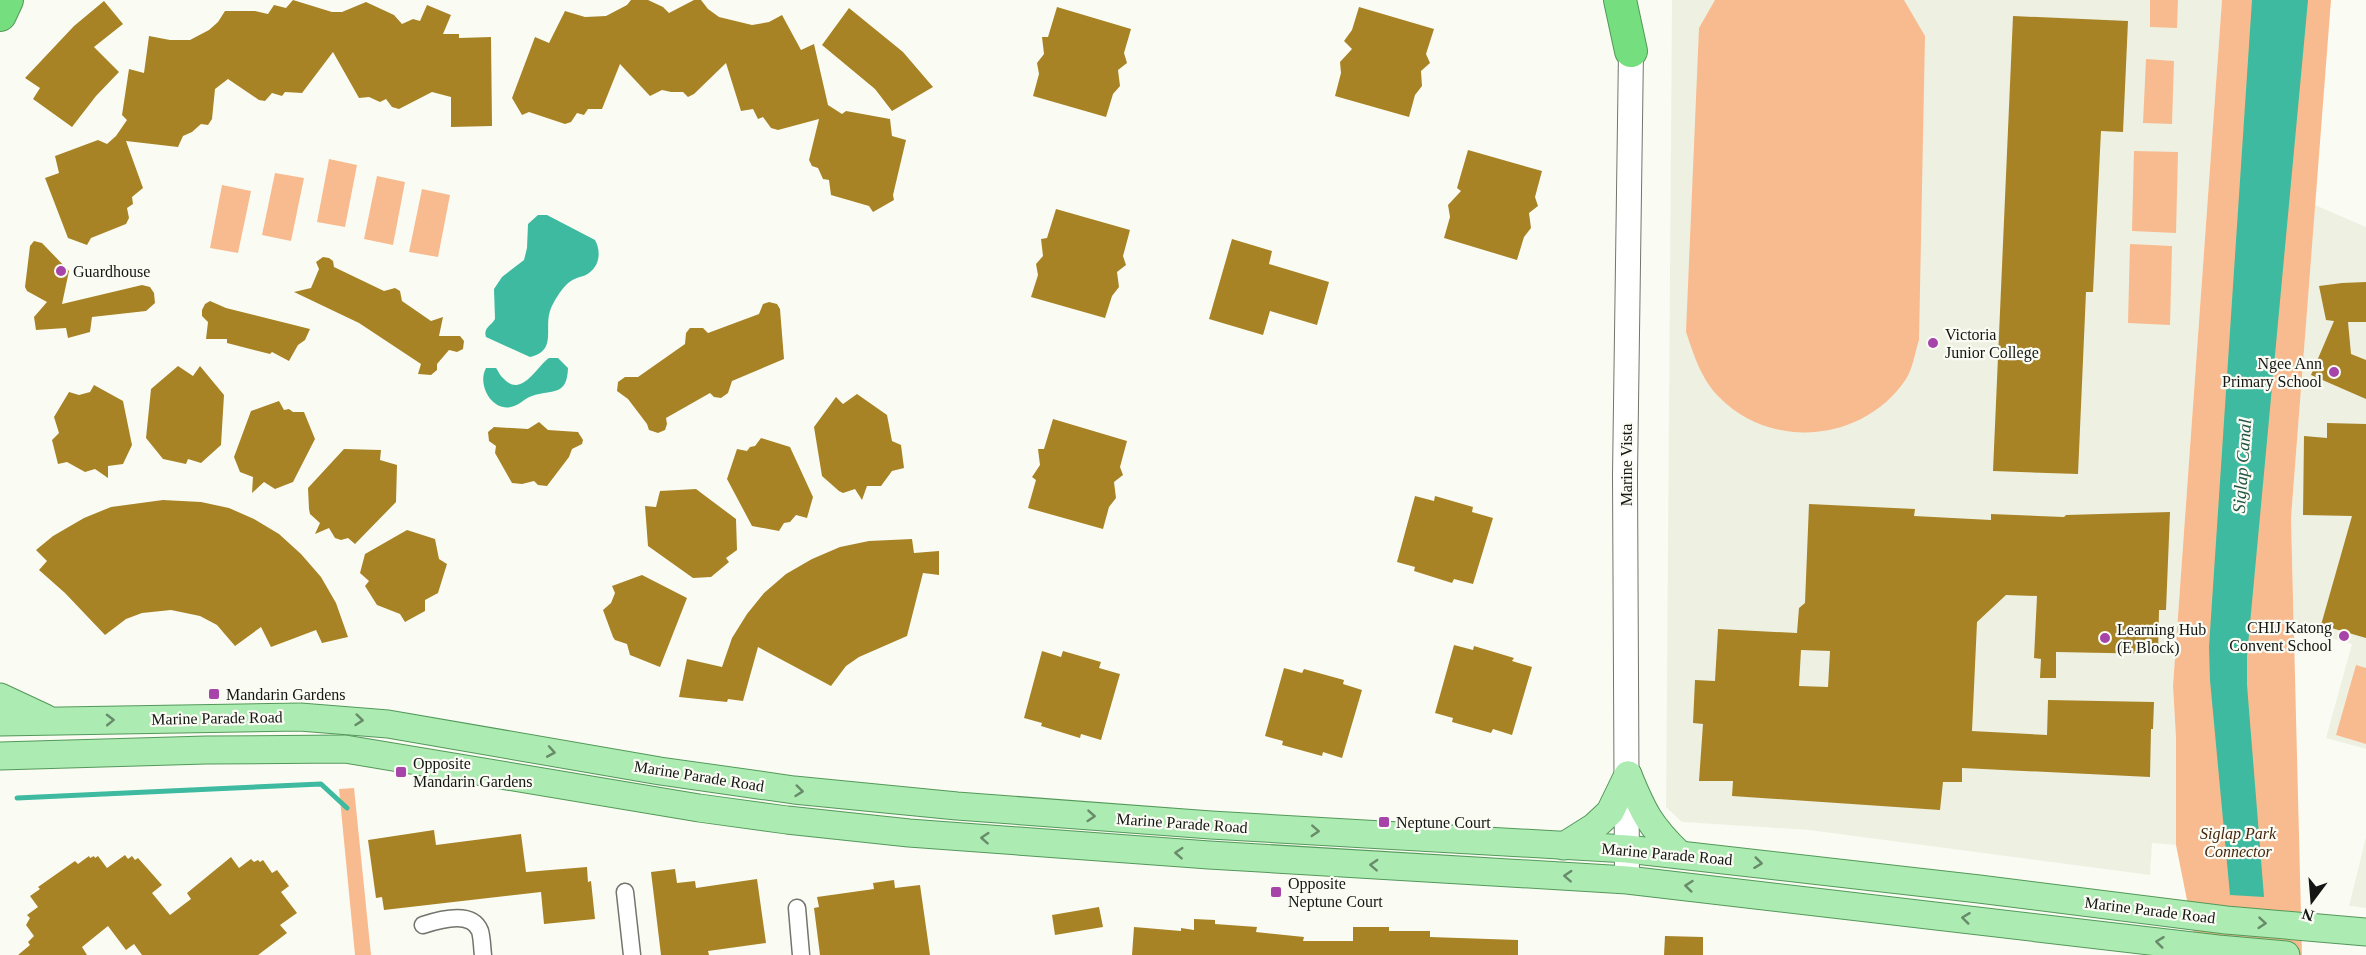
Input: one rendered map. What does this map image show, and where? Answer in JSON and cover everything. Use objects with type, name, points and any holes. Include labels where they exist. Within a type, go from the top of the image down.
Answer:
[{"type":"highway","points":[[0,15],[7,0]]},
{"type":"highway","points":[[1620,0],[1630,51]]},
{"type":"highway","points":[[1630,51],[1638,0]]},
{"type":"main road","points":[[0,697],[51,721]]},
{"type":"main road","name":"Marine Parade Road","points":[[0,722],[256,717],[349,719],[660,771],[794,790],[957,806],[1187,823],[1627,849],[2215,918],[2366,932]]},
{"type":"main road","name":"Marine Parade Road","points":[[0,756],[345,749],[699,808],[909,833],[1209,855],[1627,880],[2286,955]]},
{"type":"main road","points":[[0,770],[28,755]]},
{"type":"main road","points":[[1564,846],[1594,828],[1610,812],[1628,775]]},
{"type":"main road","points":[[1628,775],[1645,816],[1658,834],[1679,854]]},
{"type":"street","name":"Marine Vista","points":[[1627,880],[1625,475],[1630,51]]},
{"type":"street","points":[[625,892],[632,955]]},
{"type":"street","points":[[797,908],[801,955]]},
{"type":"street","points":[[423,925],[451,918],[464,919],[476,924],[480,931],[483,955]]},
{"type":"shaded area","name":"Victoria Junior College","points":[[1672,0],[2222,0],[2173,686],[2176,738],[2176,845],[2152,843],[2150,875],[1809,830],[1682,822],[1666,807]]},
{"type":"shaded area","name":"Ngee Ann Primary School","points":[[2315,205],[2366,227],[2366,749],[2326,738],[2352,644],[2294,628],[2291,518]]},
{"type":"shaded area","points":[[2366,837],[2366,908],[2349,906]]},
{"type":"green space","points":[[1715,0],[1904,0],[1925,36],[1919,340],[1906,379],[1888,400],[1867,416],[1842,427],[1817,432],[1790,432],[1765,426],[1741,414],[1719,397],[1707,382],[1686,332],[1699,28]]},
{"type":"green space","points":[[2150,0],[2178,0],[2177,28],[2150,27]]},
{"type":"green space","name":"Siglap Park Connector","points":[[2222,0],[2331,0],[2291,518],[2302,955],[2198,955],[2176,845],[2176,738],[2173,686]]},
{"type":"green space","points":[[2146,59],[2174,61],[2172,124],[2143,123]]},
{"type":"green space","points":[[2134,151],[2178,152],[2176,233],[2132,231]]},
{"type":"green space","points":[[329,159],[357,165],[345,227],[317,222]]},
{"type":"green space","points":[[275,173],[304,178],[291,241],[262,235]]},
{"type":"green space","points":[[377,176],[405,182],[393,245],[364,239]]},
{"type":"green space","points":[[222,185],[251,191],[238,253],[210,248]]},
{"type":"green space","points":[[422,189],[450,195],[438,257],[409,252]]},
{"type":"green space","points":[[2130,244],[2172,246],[2170,325],[2128,323]]},
{"type":"green space","points":[[2356,665],[2366,668],[2366,744],[2336,735]]},
{"type":"green space","points":[[354,788],[371,955],[355,955],[339,789]]},
{"type":"water","name":"Siglap Canal","points":[[2252,0],[2308,0],[2247,656],[2247,685],[2264,897],[2230,895],[2209,647]]},
{"type":"water","points":[[538,215],[547,215],[595,240],[599,253],[593,270],[571,281],[553,303],[549,318],[547,345],[544,350],[530,357],[486,337],[485,334],[486,329],[495,319],[494,289],[502,277],[524,260],[528,224]]},
{"type":"water","points":[[549,358],[558,358],[568,368],[565,384],[561,388],[529,397],[511,407],[497,405],[492,401],[483,381],[486,368],[496,368],[504,379],[517,385],[529,379]]},
{"type":"building","points":[[293,0],[332,12],[342,12],[366,2],[394,15],[402,24],[413,19],[420,21],[427,5],[451,15],[443,34],[459,34],[459,38],[491,37],[492,126],[451,127],[451,97],[432,92],[399,109],[392,107],[386,99],[380,102],[369,97],[359,98],[333,52],[302,93],[285,92],[282,96],[272,93],[265,101],[259,100],[228,79],[215,89],[212,119],[208,125],[201,124],[183,136],[178,147],[126,141],[143,188],[132,197],[133,204],[127,208],[129,218],[126,224],[91,238],[87,245],[68,238],[45,178],[59,173],[55,156],[98,140],[107,144],[116,136],[127,120],[122,115],[129,69],[144,73],[149,36],[170,40],[190,40],[209,30],[225,11],[255,11],[268,14],[274,5],[286,8]]},
{"type":"building","points":[[631,0],[648,0],[663,7],[669,13],[694,0],[701,0],[719,17],[752,25],[769,22],[782,15],[801,50],[814,44],[828,105],[842,114],[846,111],[890,119],[892,136],[906,140],[893,195],[894,200],[873,212],[869,206],[831,195],[829,180],[823,179],[818,168],[812,166],[809,160],[819,119],[778,130],[771,128],[763,117],[758,119],[753,109],[741,111],[726,63],[688,97],[683,92],[662,90],[650,96],[620,64],[602,109],[588,109],[584,115],[577,113],[571,122],[565,124],[529,112],[522,115],[512,98],[535,37],[549,43],[565,11],[585,17],[606,16],[627,5]]},
{"type":"building","points":[[104,1],[123,24],[94,47],[119,72],[96,96],[72,127],[33,99],[40,88],[25,78],[74,26]]},
{"type":"building","points":[[1057,7],[1131,29],[1124,53],[1127,63],[1118,70],[1120,86],[1113,94],[1106,117],[1033,96],[1039,74],[1037,63],[1044,54],[1042,37],[1048,37]]},
{"type":"building","points":[[1359,7],[1434,29],[1426,54],[1430,63],[1421,71],[1422,86],[1415,95],[1409,117],[1335,96],[1341,73],[1340,62],[1352,49],[1344,41],[1352,30]]},
{"type":"building","points":[[849,8],[903,52],[933,87],[892,111],[875,89],[822,45]]},
{"type":"building","points":[[2013,16],[2128,21],[2123,132],[2101,131],[2093,292],[2086,292],[2078,474],[1993,471]]},
{"type":"building","points":[[1468,150],[1542,171],[1535,197],[1538,206],[1529,213],[1531,228],[1524,237],[1517,260],[1444,238],[1450,217],[1448,205],[1461,191],[1457,188]]},
{"type":"building","points":[[1056,209],[1130,230],[1123,256],[1126,265],[1117,272],[1119,287],[1112,296],[1105,318],[1031,297],[1038,275],[1036,264],[1043,256],[1041,239],[1047,238]]},
{"type":"building","points":[[1232,239],[1272,251],[1269,264],[1329,282],[1317,325],[1270,311],[1263,335],[1209,319]]},
{"type":"building","points":[[34,241],[42,243],[69,271],[62,304],[142,285],[150,287],[154,293],[155,303],[146,311],[92,317],[90,332],[68,338],[66,328],[36,330],[34,317],[47,302],[27,291],[25,287],[30,246]]},
{"type":"building","points":[[323,257],[333,261],[334,267],[384,291],[395,288],[400,291],[402,301],[431,321],[443,317],[439,336],[460,336],[464,341],[463,349],[457,352],[449,350],[437,364],[437,370],[431,375],[418,374],[421,364],[359,323],[294,292],[311,288],[319,269],[316,262]]},
{"type":"building","points":[[2366,282],[2366,322],[2348,322],[2351,354],[2366,360],[2366,399],[2311,375],[2334,321],[2326,320],[2319,286]]},
{"type":"building","points":[[210,301],[226,308],[310,329],[305,340],[298,345],[289,361],[272,352],[270,354],[227,343],[227,339],[206,339],[208,322],[202,316],[202,310]]},
{"type":"building","points":[[769,302],[777,304],[780,309],[784,359],[732,381],[728,393],[721,398],[714,397],[710,393],[666,418],[665,430],[658,433],[649,430],[628,399],[617,391],[618,382],[625,377],[638,377],[685,344],[686,333],[690,328],[703,328],[708,333],[759,314],[763,304]]},
{"type":"building","points":[[178,366],[193,376],[200,366],[224,395],[221,445],[201,463],[188,459],[186,464],[163,459],[146,438],[151,389]]},
{"type":"building","points":[[94,385],[123,401],[132,445],[123,464],[108,466],[108,478],[95,469],[85,472],[67,462],[58,464],[52,440],[59,433],[54,417],[69,392],[79,395],[90,392]]},
{"type":"building","points":[[857,394],[887,415],[892,441],[901,445],[904,468],[892,471],[881,486],[867,486],[862,500],[855,489],[843,493],[822,476],[814,427],[836,397],[843,404]]},
{"type":"building","points":[[279,401],[284,410],[304,412],[315,439],[293,482],[275,489],[264,482],[252,493],[253,477],[240,472],[234,457],[251,411]]},
{"type":"building","points":[[1053,419],[1127,441],[1120,467],[1123,475],[1114,482],[1116,498],[1109,507],[1103,529],[1028,508],[1036,480],[1032,477],[1040,465],[1038,449],[1044,449]]},
{"type":"building","points":[[539,422],[548,430],[578,432],[583,440],[582,444],[572,449],[569,457],[547,486],[538,485],[534,481],[522,484],[512,483],[495,453],[496,446],[489,441],[488,432],[494,427],[528,429]]},
{"type":"building","points":[[2327,423],[2366,424],[2366,638],[2321,625],[2352,516],[2303,515],[2304,436],[2327,438]]},
{"type":"building","points":[[761,438],[790,447],[813,497],[807,518],[796,515],[790,522],[784,523],[779,531],[752,526],[727,479],[737,449],[747,451]]},
{"type":"building","points":[[344,449],[381,450],[380,460],[397,465],[396,502],[355,544],[348,538],[341,540],[335,538],[329,528],[315,534],[320,523],[310,514],[309,509],[308,488]]},
{"type":"building","points":[[696,489],[736,519],[737,550],[726,558],[729,562],[711,577],[693,578],[648,546],[645,506],[656,507],[660,491]]},
{"type":"building","points":[[1415,496],[1434,501],[1435,496],[1473,507],[1472,512],[1493,518],[1473,584],[1454,579],[1452,583],[1414,571],[1415,567],[1397,562]]},
{"type":"building","points":[[163,500],[201,502],[229,508],[279,534],[321,577],[336,603],[348,637],[322,643],[316,630],[271,647],[261,627],[235,646],[217,625],[200,616],[171,610],[142,613],[126,619],[105,635],[65,593],[39,570],[47,561],[36,550],[53,536],[84,518],[111,507]]},
{"type":"building","points":[[1809,504],[1915,509],[1914,516],[1991,520],[1991,514],[2064,517],[2066,515],[2170,512],[2166,610],[2159,610],[2158,654],[2056,652],[2056,678],[2040,678],[2041,659],[2034,658],[2037,596],[2006,595],[1977,622],[1972,731],[2047,735],[2048,700],[2154,702],[2150,777],[1962,768],[1962,782],[1943,782],[1940,810],[1732,796],[1733,781],[1699,781],[1703,724],[1693,723],[1695,680],[1715,681],[1718,629],[1797,633],[1799,608],[1805,603]],"holes":[[[1801,650],[1830,651],[1828,687],[1799,686]]]},
{"type":"building","points":[[407,530],[435,539],[439,559],[447,564],[438,593],[425,600],[425,611],[405,622],[400,614],[377,605],[365,586],[369,581],[360,573],[365,554]]},
{"type":"building","points":[[912,539],[914,553],[939,551],[939,575],[923,573],[907,636],[859,657],[846,666],[831,686],[758,647],[743,701],[728,699],[727,702],[679,697],[687,659],[722,667],[732,638],[747,614],[764,593],[786,574],[840,547],[869,541]]},
{"type":"building","points":[[642,575],[687,598],[660,667],[630,655],[627,644],[615,640],[603,610],[611,603],[615,593],[612,586]]},
{"type":"building","points":[[1454,645],[1473,650],[1474,646],[1514,658],[1512,661],[1532,667],[1512,735],[1493,729],[1491,733],[1452,722],[1453,718],[1435,713]]},
{"type":"building","points":[[1042,651],[1061,657],[1063,651],[1101,662],[1099,668],[1120,674],[1101,740],[1081,734],[1080,738],[1041,726],[1042,723],[1024,718]]},
{"type":"building","points":[[1284,668],[1302,673],[1304,669],[1344,680],[1343,684],[1362,690],[1342,758],[1323,752],[1322,756],[1282,745],[1283,741],[1265,736]]},
{"type":"building","points":[[434,830],[436,845],[521,834],[526,872],[587,867],[588,882],[591,881],[595,919],[544,924],[541,892],[384,910],[382,897],[376,898],[368,840]]},
{"type":"building","points":[[125,855],[128,859],[132,856],[135,860],[138,858],[162,885],[152,893],[170,915],[191,899],[187,893],[231,857],[239,868],[251,859],[254,862],[263,860],[272,873],[277,870],[289,886],[281,892],[297,913],[280,925],[287,933],[258,955],[142,955],[134,944],[126,950],[108,926],[82,947],[87,955],[18,955],[30,945],[28,942],[34,936],[26,925],[30,918],[27,915],[38,907],[30,896],[40,889],[38,887],[75,861],[78,864],[89,856],[95,858],[98,856],[107,868]]},
{"type":"building","points":[[675,869],[677,883],[695,881],[696,888],[757,879],[766,943],[708,951],[709,955],[661,955],[651,872]]},
{"type":"building","points":[[894,880],[895,888],[920,885],[930,955],[820,955],[814,908],[819,907],[817,897],[874,889],[873,883]]},
{"type":"building","points":[[1099,907],[1103,927],[1055,935],[1052,915]]},
{"type":"building","points":[[1194,919],[1215,920],[1215,924],[1257,927],[1256,932],[1304,937],[1303,941],[1353,941],[1353,927],[1389,927],[1389,931],[1430,931],[1430,937],[1518,940],[1518,955],[1132,955],[1134,927],[1194,930]]},
{"type":"building","points":[[1665,936],[1703,937],[1703,955],[1664,955]]},
{"type":"waterway","points":[[17,798],[321,784],[347,808]]},
{"type":"place","name":"Guardhouse","points":[[61,271]]},
{"type":"place","name":"Victoria Junior College","points":[[1933,343]]},
{"type":"place","name":"Ngee Ann Primary School","points":[[2334,372]]},
{"type":"place","name":"CHIJ Katong Convent School","points":[[2344,636]]},
{"type":"place","name":"Learning Hub (E Block)","points":[[2105,638]]},
{"type":"place","name":"Mandarin Gardens","points":[[214,694]]},
{"type":"place","name":"Opposite Mandarin Gardens","points":[[401,772]]},
{"type":"place","name":"Neptune Court","points":[[1384,822]]},
{"type":"place","name":"Opposite Neptune Court","points":[[1276,892]]}]
